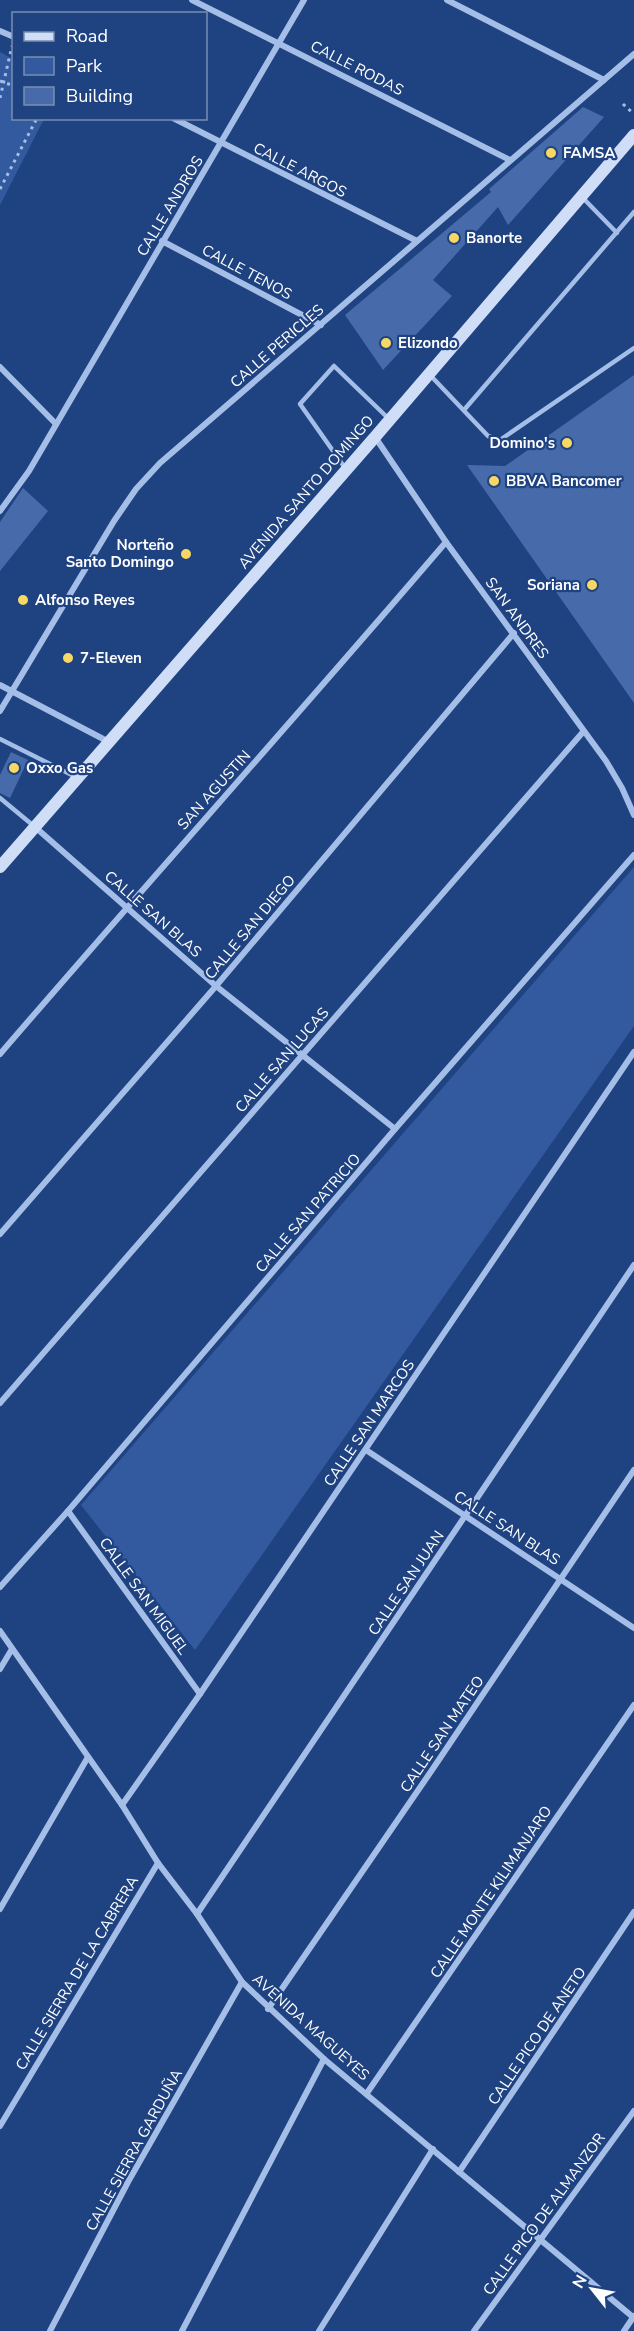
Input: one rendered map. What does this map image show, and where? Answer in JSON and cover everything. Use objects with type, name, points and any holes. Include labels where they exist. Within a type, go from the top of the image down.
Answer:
[{"type":"main road","name":"AVENIDA SANTO DOMINGO","points":[[0,867],[390,420],[634,135]]},
{"type":"street","name":"CALLE RODAS","points":[[192,0],[510,160]]},
{"type":"street","name":"CALLE ANDROS","points":[[0,511],[29,471],[304,0]]},
{"type":"street","points":[[447,0],[604,80]]},
{"type":"street","name":"CALLE PERICLES","points":[[0,711],[135,489],[160,464],[634,54]]},
{"type":"street","name":"CALLE ARGOS","points":[[177,120],[417,241]]},
{"type":"street","name":"CALLE TENOS","points":[[162,241],[321,325]]},
{"type":"street","points":[[0,367],[56,424]]},
{"type":"street","name":"SAN ANDRES","points":[[375,437],[446,542],[606,761],[634,815]]},
{"type":"street","name":"SAN AGUSTIN","points":[[0,1054],[446,542]]},
{"type":"street","name":"CALLE SAN DIEGO","points":[[0,1234],[216,986],[514,633]]},
{"type":"street","points":[[0,685],[109,742]]},
{"type":"street","name":"CALLE SAN LUCAS","points":[[0,1403],[583,732]]},
{"type":"street","name":"CALLE SAN BLAS","points":[[35,827],[216,986],[395,1129]]},
{"type":"street","name":"CALLE SAN PATRICIO","points":[[0,1587],[634,855]]},
{"type":"street","name":"CALLE SAN MARCOS","points":[[122,1805],[366,1450],[634,1052]]},
{"type":"street","name":"CALLE SAN JUAN","points":[[198,1914],[634,1265]]},
{"type":"street","name":"CALLE SAN BLAS","points":[[366,1450],[634,1628]]},
{"type":"street","name":"CALLE SAN MATEO","points":[[268,2009],[634,1470]]},
{"type":"street","name":"CALLE SAN MIGUEL","points":[[68,1511],[200,1694]]},
{"type":"street","name":"AVENIDA MAGUEYES","points":[[0,1631],[122,1805],[158,1863],[198,1914],[242,1982],[268,2009],[324,2059],[634,2317]]},
{"type":"street","points":[[0,1669],[12,1649]]},
{"type":"street","name":"CALLE MONTE KILIMANJARO","points":[[367,2093],[634,1705]]},
{"type":"street","points":[[0,1909],[88,1757]]},
{"type":"street","name":"CALLE SIERRA DE LA CABRERA","points":[[0,2126],[158,1863]]},
{"type":"street","name":"CALLE PICO DE ANETO","points":[[459,2172],[634,1912]]},
{"type":"street","name":"CALLE SIERRA GARDUÑA","points":[[50,2331],[128,2182],[242,1982]]},
{"type":"street","points":[[182,2331],[324,2059]]},
{"type":"street","name":"CALLE PICO DE ALMANZOR","points":[[474,2331],[634,2111]]},
{"type":"street","points":[[319,2331],[433,2149]]},
{"type":"street","points":[[624,2331],[634,2317]]},
{"type":"lane","points":[[582,197],[617,233]]},
{"type":"lane","points":[[464,410],[634,212]]},
{"type":"lane","points":[[429,373],[488,436],[495,440],[506,439],[634,348]]},
{"type":"lane","points":[[346,470],[300,404],[307,396],[334,366],[390,420]]},
{"type":"lane","points":[[1,741],[78,778]]},
{"type":"lane","points":[[0,798],[35,827]]},
{"type":"path","points":[[0,98],[2,81],[12,46]]},
{"type":"path","points":[[623,104],[634,114]]},
{"type":"path","points":[[0,189],[36,120]]},
{"type":"green space","points":[[0,52],[12,58],[12,120],[43,120],[0,205]]},
{"type":"green space","points":[[634,867],[634,1026],[195,1650],[81,1505]]},
{"type":"building","points":[[583,107],[604,117],[508,225],[498,207],[433,280],[452,296],[383,370],[345,315],[491,192],[489,189]]},
{"type":"building","name":"Soriana","points":[[634,375],[634,703],[467,465],[505,466]]},
{"type":"building","points":[[23,488],[48,511],[0,571],[0,522]]},
{"type":"building","name":"Oxxo Gas","points":[[11,752],[28,760],[10,798],[0,793],[0,775]]},
{"type":"place","name":"FAMSA","points":[[551,153]]},
{"type":"place","name":"Banorte","points":[[454,238]]},
{"type":"place","name":"Elizondo","points":[[386,343]]},
{"type":"place","name":"Domino's","points":[[567,443]]},
{"type":"place","name":"BBVA Bancomer","points":[[494,481]]},
{"type":"place","name":"Norteño Santo Domingo","points":[[186,554]]},
{"type":"place","name":"Soriana","points":[[592,585]]},
{"type":"place","name":"Alfonso Reyes","points":[[23,600]]},
{"type":"place","name":"7-Eleven","points":[[68,658]]},
{"type":"place","name":"Oxxo Gas","points":[[14,768]]}]
